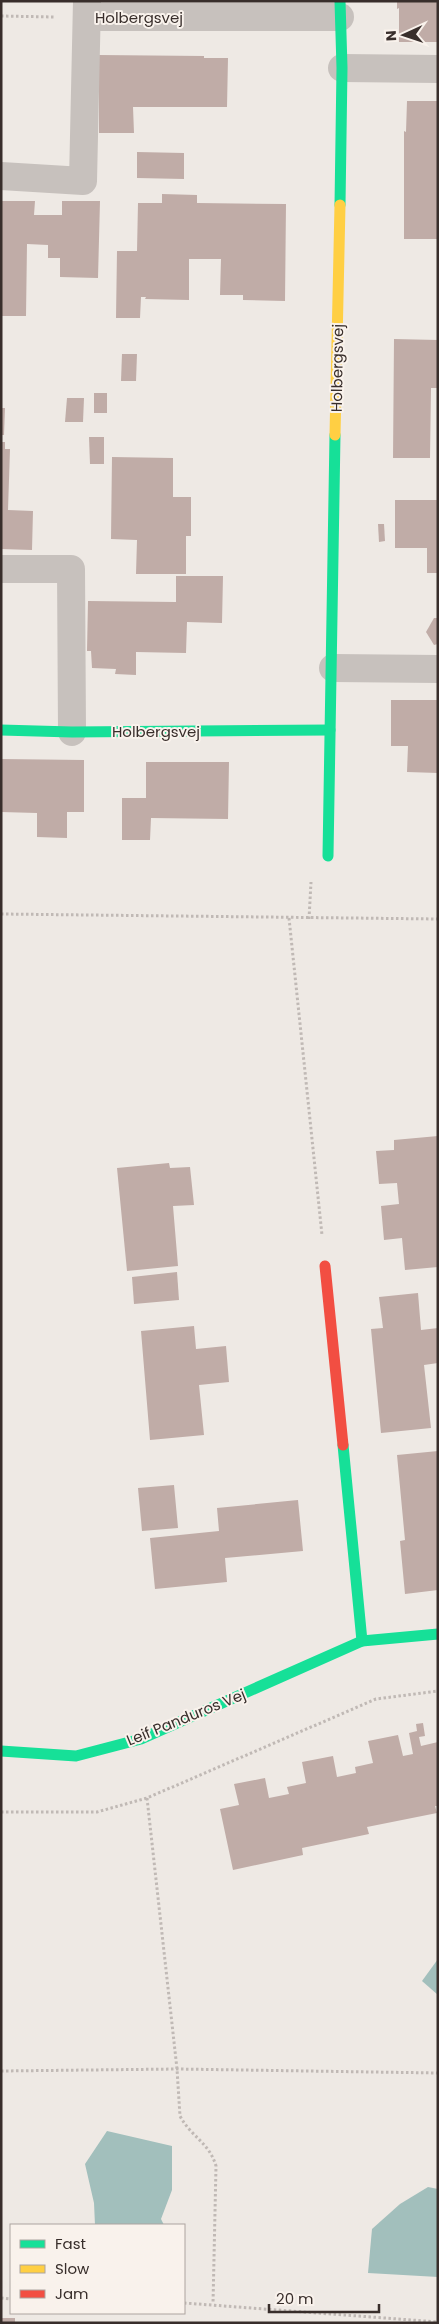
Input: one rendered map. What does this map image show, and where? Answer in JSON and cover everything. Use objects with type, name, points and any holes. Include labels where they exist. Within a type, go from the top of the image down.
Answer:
[{"type":"street","name":"Holbergsvej","points":[[1,176],[83,181],[87,9],[340,9],[342,68],[333,668],[328,856]]},
{"type":"street","points":[[342,68],[438,69]]},
{"type":"street","points":[[1,569],[71,569],[72,732]]},
{"type":"street","points":[[333,668],[438,668]]},
{"type":"street","name":"Holbergsvej","points":[[1,730],[72,732],[330,730]]},
{"type":"street","points":[[325,1266],[362,1642]]},
{"type":"street","name":"Leif Panduros Vej","points":[[1,1751],[76,1756],[140,1739],[362,1642],[438,1634]]},
{"type":"path","points":[[1,16],[87,9]]},
{"type":"path","points":[[309,919],[311,875]]},
{"type":"path","points":[[1,914],[438,919]]},
{"type":"path","points":[[289,918],[325,1266]]},
{"type":"path","points":[[1,1812],[97,1812],[147,1798],[376,1699],[438,1691]]},
{"type":"path","points":[[147,1798],[177,2069],[180,2116],[183,2123],[212,2152],[216,2166],[213,2304]]},
{"type":"path","points":[[1,2071],[177,2069],[438,2073]]},
{"type":"path","points":[[185,2303],[438,2322]]},
{"type":"water","points":[[438,1959],[438,1995],[422,1981]]},
{"type":"water","points":[[107,2131],[172,2146],[172,2190],[161,2219],[164,2224],[95,2224],[94,2203],[85,2164]]},
{"type":"water","points":[[428,2187],[438,2189],[438,2277],[368,2273],[372,2229],[400,2204]]},
{"type":"building","points":[[397,1],[438,1],[438,42],[399,42],[399,8],[397,9]]},
{"type":"building","points":[[99,55],[228,58],[227,107],[133,107],[134,133],[99,133]]},
{"type":"building","points":[[407,101],[438,101],[438,239],[404,239],[404,131],[406,132]]},
{"type":"building","points":[[137,152],[184,153],[184,179],[137,178]]},
{"type":"building","points":[[162,194],[197,195],[197,203],[286,204],[285,301],[243,300],[243,295],[220,295],[221,259],[189,259],[189,300],[145,299],[146,297],[141,297],[140,318],[116,318],[117,251],[137,251],[138,203],[162,203]]},
{"type":"building","points":[[1,201],[35,201],[34,215],[62,215],[62,201],[100,201],[98,278],[60,277],[60,258],[48,258],[48,245],[27,244],[26,316],[1,316]]},
{"type":"building","points":[[394,339],[438,340],[438,388],[431,388],[430,458],[393,458]]},
{"type":"building","points":[[122,354],[137,354],[136,381],[121,381]]},
{"type":"building","points":[[94,393],[107,393],[107,413],[94,413]]},
{"type":"building","points":[[67,398],[84,398],[83,422],[65,422]]},
{"type":"building","points":[[1,408],[5,408],[4,435],[1,435]]},
{"type":"building","points":[[89,437],[104,437],[104,464],[90,464]]},
{"type":"building","points":[[1,442],[5,442],[5,449],[10,449],[8,510],[33,511],[32,550],[1,549]]},
{"type":"building","points":[[112,457],[173,458],[173,497],[191,497],[191,536],[186,536],[186,574],[136,574],[137,540],[111,539]]},
{"type":"building","points":[[395,500],[438,500],[438,573],[427,573],[427,548],[395,548]]},
{"type":"building","points":[[378,524],[384,524],[385,541],[379,542]]},
{"type":"building","points":[[176,576],[223,576],[222,623],[187,622],[186,653],[136,652],[136,675],[115,674],[116,669],[92,668],[91,651],[87,651],[88,601],[176,602]]},
{"type":"building","points":[[434,618],[438,618],[438,644],[434,645],[426,632]]},
{"type":"building","points":[[391,700],[438,700],[438,773],[407,772],[408,746],[391,746]]},
{"type":"building","points":[[1,759],[84,760],[84,812],[67,812],[67,838],[37,837],[37,813],[1,812]]},
{"type":"building","points":[[146,762],[229,762],[228,819],[151,818],[150,840],[122,840],[122,798],[146,798]]},
{"type":"building","points":[[438,1136],[438,1267],[405,1270],[402,1238],[384,1240],[381,1206],[399,1204],[397,1183],[379,1184],[376,1151],[394,1150],[394,1140]]},
{"type":"building","points":[[169,1163],[170,1168],[190,1167],[194,1205],[173,1206],[178,1266],[127,1271],[117,1168]]},
{"type":"building","points":[[177,1272],[179,1300],[134,1304],[132,1277]]},
{"type":"building","points":[[418,1293],[421,1330],[438,1328],[438,1363],[424,1365],[431,1428],[381,1433],[371,1329],[383,1328],[379,1297]]},
{"type":"building","points":[[194,1326],[196,1349],[226,1346],[229,1382],[199,1385],[204,1435],[150,1440],[141,1331]]},
{"type":"building","points":[[438,1451],[438,1590],[405,1594],[400,1541],[405,1540],[397,1455]]},
{"type":"building","points":[[174,1485],[178,1528],[142,1531],[138,1488]]},
{"type":"building","points":[[298,1500],[303,1551],[225,1558],[227,1582],[155,1589],[150,1538],[219,1531],[217,1508]]},
{"type":"building","points":[[423,1723],[425,1736],[419,1737],[421,1746],[438,1742],[438,1806],[435,1806],[437,1813],[367,1827],[369,1834],[302,1848],[303,1855],[233,1870],[220,1809],[239,1805],[234,1784],[265,1778],[269,1798],[289,1794],[287,1787],[306,1783],[302,1762],[333,1756],[337,1777],[356,1773],[355,1767],[373,1763],[368,1741],[398,1735],[403,1756],[413,1754],[409,1733],[417,1731],[416,1724]]},
{"type":"building","points":[[1,2318],[15,2318],[15,2323],[1,2323]]},
{"type":"traffic: fast","points":[[340,1],[342,68],[340,205]]},
{"type":"traffic: fast","points":[[328,856],[335,435]]},
{"type":"traffic: fast","points":[[1,730],[72,732],[330,730]]},
{"type":"traffic: fast","points":[[343,1445],[362,1641]]},
{"type":"traffic: fast","points":[[1,1751],[76,1756],[141,1739],[362,1641],[438,1634]]},
{"type":"traffic: slow","points":[[335,435],[340,205]]},
{"type":"traffic: jam","points":[[325,1266],[343,1445]]}]
